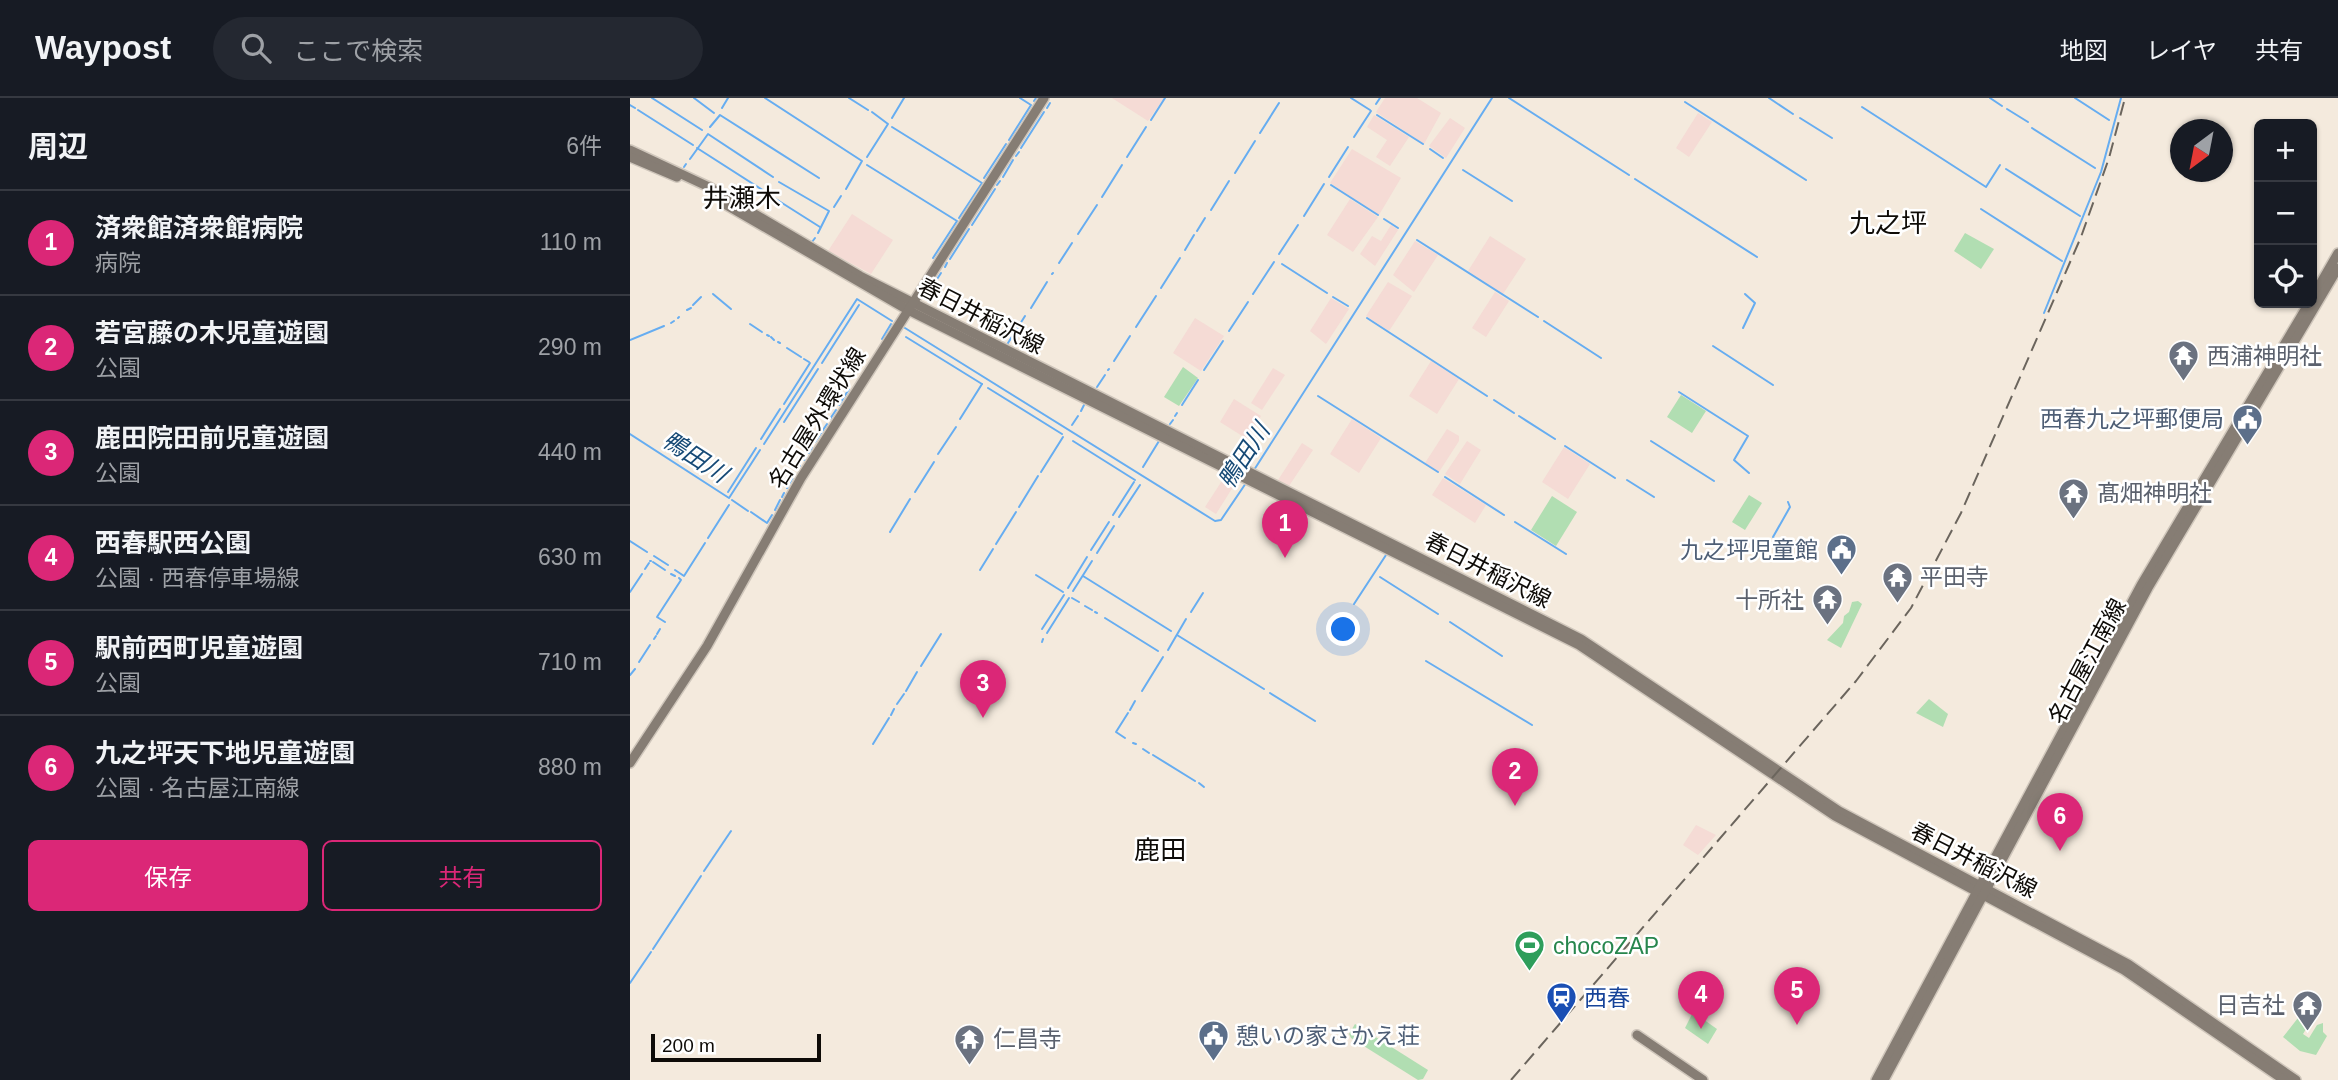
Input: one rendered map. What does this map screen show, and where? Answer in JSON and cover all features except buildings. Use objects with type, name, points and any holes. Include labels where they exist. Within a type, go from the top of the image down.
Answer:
[{"type":"main road","name":"名古屋外環状線","points":[[630,763],[707,646],[801,478],[1044,98]]},
{"type":"main road","name":"春日井稲沢線","points":[[630,150],[699,182],[910,307]]},
{"type":"main road","name":"春日井稲沢線","points":[[630,157],[705,192],[910,307],[1255,478],[1589,651],[1835,816],[2128,964],[2296,1080]]},
{"type":"main road","points":[[2317,289],[2338,253]]},
{"type":"main road","name":"名古屋江南線","points":[[1876,1080],[2141,600],[2338,268]]},
{"type":"main road","name":"名古屋江南線","points":[[1884,1080],[2141,585],[2306,308]]},
{"type":"main road","name":"春日井稲沢線","points":[[1982,891],[2124,970],[2284,1080]]},
{"type":"main road","points":[[1637,1035],[1703,1080]]},
{"type":"shaded area","points":[[1112,98],[1164,98],[1148,121]]},
{"type":"shaded area","points":[[1385,98],[1417,98],[1441,113],[1424,144],[1376,112]]},
{"type":"shaded area","points":[[1698,113],[1712,122],[1689,157],[1676,148]]},
{"type":"shaded area","points":[[1374,115],[1409,137],[1390,166],[1376,157],[1387,140],[1367,127]]},
{"type":"shaded area","points":[[1450,118],[1465,128],[1446,158],[1429,146]]},
{"type":"shaded area","points":[[1352,149],[1401,178],[1379,215],[1330,183]]},
{"type":"shaded area","points":[[1350,199],[1378,217],[1353,252],[1327,235]]},
{"type":"shaded area","points":[[852,214],[893,240],[871,274],[828,251]]},
{"type":"shaded area","points":[[1391,225],[1398,230],[1375,266],[1360,254],[1372,236],[1381,241]]},
{"type":"shaded area","points":[[1490,236],[1526,259],[1503,294],[1468,271]]},
{"type":"shaded area","points":[[1415,241],[1438,255],[1414,292],[1393,275]]},
{"type":"shaded area","points":[[1388,282],[1412,296],[1389,331],[1366,316]]},
{"type":"shaded area","points":[[1495,292],[1509,301],[1486,337],[1472,328]]},
{"type":"shaded area","points":[[1331,298],[1349,309],[1326,344],[1310,331]]},
{"type":"shaded area","points":[[1195,318],[1224,336],[1201,371],[1173,353]]},
{"type":"shaded area","points":[[1431,361],[1459,379],[1437,414],[1409,396]]},
{"type":"shaded area","points":[[1273,368],[1285,375],[1262,410],[1251,403]]},
{"type":"shaded area","points":[[1234,399],[1261,416],[1247,439],[1220,422]]},
{"type":"shaded area","points":[[1352,419],[1381,438],[1359,473],[1330,454]]},
{"type":"shaded area","points":[[1447,429],[1459,436],[1459,441],[1439,472],[1425,463]]},
{"type":"shaded area","points":[[1467,441],[1481,450],[1460,484],[1445,474]]},
{"type":"shaded area","points":[[1302,443],[1313,450],[1289,486],[1278,480]]},
{"type":"shaded area","points":[[1564,447],[1590,464],[1568,499],[1542,482]]},
{"type":"shaded area","points":[[1227,473],[1238,479],[1216,514],[1205,507]]},
{"type":"shaded area","points":[[1443,478],[1486,505],[1475,523],[1432,495]]},
{"type":"shaded area","points":[[1696,825],[1716,835],[1698,855],[1683,845]]},
{"type":"green space","points":[[1965,233],[1994,249],[1981,269],[1954,251]]},
{"type":"green space","points":[[1183,367],[1198,378],[1179,406],[1164,397]]},
{"type":"green space","points":[[1681,395],[1706,411],[1692,433],[1667,417]]},
{"type":"green space","points":[[1749,495],[1762,503],[1745,530],[1732,522]]},
{"type":"green space","points":[[1552,496],[1577,512],[1556,546],[1531,530]]},
{"type":"green space","points":[[1858,601],[1862,604],[1841,648],[1827,640],[1843,623],[1852,602]]},
{"type":"green space","points":[[1929,699],[1948,714],[1943,727],[1916,713]]},
{"type":"green space","points":[[2316,995],[2323,1001],[2303,1034],[2309,1038],[2317,1025],[2323,1023],[2323,1032],[2327,1036],[2316,1055],[2300,1051],[2283,1037]]},
{"type":"green space","points":[[1693,1012],[1717,1029],[1708,1044],[1685,1028]]},
{"type":"green space","points":[[1355,1024],[1428,1070],[1423,1079],[1418,1080],[1351,1038],[1349,1034]]},
{"type":"waterway","points":[[652,98],[702,130]]},
{"type":"waterway","points":[[694,98],[714,113]]},
{"type":"waterway","points":[[722,108],[728,98]]},
{"type":"waterway","points":[[765,98],[862,161],[846,189]]},
{"type":"waterway","points":[[849,98],[868,110]]},
{"type":"waterway","points":[[892,118],[904,98]]},
{"type":"waterway","points":[[1009,140],[1031,105],[1020,98]]},
{"type":"waterway","points":[[1151,120],[1165,98]]},
{"type":"waterway","points":[[1351,98],[1370,110]]},
{"type":"waterway","points":[[1376,104],[1380,98]]},
{"type":"waterway","name":"鴨田川","points":[[1254,470],[1492,98]]},
{"type":"waterway","points":[[1509,98],[1629,175]]},
{"type":"waterway","points":[[1769,98],[1793,114]]},
{"type":"waterway","points":[[1990,98],[2002,106]]},
{"type":"waterway","points":[[2075,98],[2109,120]]},
{"type":"waterway","points":[[2044,313],[2101,172],[2121,98]]},
{"type":"waterway","points":[[1685,102],[1806,180]]},
{"type":"waterway","points":[[1047,108],[1050,103]]},
{"type":"waterway","points":[[1260,133],[1279,103]]},
{"type":"waterway","points":[[630,105],[635,108]]},
{"type":"waterway","points":[[1862,107],[1986,187],[2000,165]]},
{"type":"waterway","points":[[2007,109],[2028,122]]},
{"type":"waterway","points":[[638,110],[693,145]]},
{"type":"waterway","points":[[1354,137],[1371,111]]},
{"type":"waterway","points":[[867,157],[888,124],[872,112]]},
{"type":"waterway","points":[[1021,148],[1044,112]]},
{"type":"waterway","points":[[710,127],[720,115],[819,178]]},
{"type":"waterway","points":[[1377,115],[1423,144]]},
{"type":"waterway","points":[[1800,118],[1832,138]]},
{"type":"waterway","points":[[892,127],[982,183],[959,218]]},
{"type":"waterway","points":[[1127,157],[1146,127]]},
{"type":"waterway","points":[[2032,128],[2095,168]]},
{"type":"waterway","points":[[690,159],[708,134],[773,177]]},
{"type":"waterway","points":[[1235,173],[1255,141]]},
{"type":"waterway","points":[[984,178],[1006,144]]},
{"type":"waterway","points":[[1329,177],[1348,147]]},
{"type":"waterway","points":[[697,148],[764,191]]},
{"type":"waterway","points":[[1430,149],[1443,158]]},
{"type":"waterway","points":[[1016,156],[1019,152]]},
{"type":"waterway","points":[[1003,177],[1013,160]]},
{"type":"waterway","points":[[867,165],[957,221],[933,258]]},
{"type":"waterway","points":[[1102,197],[1122,165]]},
{"type":"waterway","points":[[2006,169],[2080,216]]},
{"type":"waterway","points":[[1463,170],[1512,201]]},
{"type":"waterway","points":[[1635,179],[1757,257]]},
{"type":"waterway","points":[[997,185],[1000,181]]},
{"type":"waterway","points":[[1211,210],[1229,181]]},
{"type":"waterway","points":[[779,182],[829,211],[818,233]]},
{"type":"waterway","points":[[1304,216],[1324,184]]},
{"type":"waterway","points":[[1331,185],[1378,215]]},
{"type":"waterway","points":[[972,225],[995,189]]},
{"type":"waterway","points":[[771,196],[820,227]]},
{"type":"waterway","points":[[834,207],[841,196]]},
{"type":"waterway","points":[[1078,234],[1097,205]]},
{"type":"waterway","points":[[1981,209],[2062,261]]},
{"type":"waterway","points":[[1197,231],[1205,218]]},
{"type":"waterway","points":[[1384,219],[1398,228]]},
{"type":"waterway","points":[[1279,254],[1298,225]]},
{"type":"waterway","points":[[950,259],[969,229]]},
{"type":"waterway","points":[[1185,250],[1194,235]]},
{"type":"waterway","points":[[812,242],[815,238]]},
{"type":"waterway","points":[[1417,240],[1538,317]]},
{"type":"waterway","points":[[1059,263],[1072,243]]},
{"type":"waterway","points":[[1161,288],[1180,258]]},
{"type":"waterway","points":[[1253,294],[1274,262]]},
{"type":"waterway","points":[[945,267],[947,263]]},
{"type":"waterway","points":[[1282,264],[1327,293]]},
{"type":"waterway","points":[[928,293],[941,273]]},
{"type":"waterway","points":[[1031,308],[1047,282]]},
{"type":"waterway","points":[[713,294],[731,309]]},
{"type":"waterway","points":[[1743,328],[1755,303],[1745,294]]},
{"type":"waterway","points":[[1136,327],[1156,296]]},
{"type":"waterway","points":[[693,305],[701,297]]},
{"type":"waterway","points":[[1333,297],[1348,306]]},
{"type":"waterway","name":"鴨田川","points":[[764,444],[857,299],[892,321]]},
{"type":"waterway","points":[[1229,331],[1248,302]]},
{"type":"waterway","points":[[822,363],[859,305]]},
{"type":"waterway","points":[[687,310],[691,308]]},
{"type":"waterway","points":[[1008,343],[1025,316]]},
{"type":"waterway","points":[[1367,318],[1487,396]]},
{"type":"waterway","points":[[1544,321],[1601,358]]},
{"type":"waterway","points":[[750,324],[762,332]]},
{"type":"waterway","points":[[882,339],[891,324]]},
{"type":"waterway","points":[[630,340],[664,326]]},
{"type":"waterway","name":"鴨田川","points":[[905,328],[1215,521],[1221,520],[1246,483]]},
{"type":"waterway","points":[[1114,361],[1130,336]]},
{"type":"waterway","points":[[771,337],[774,340]]},
{"type":"waterway","points":[[906,337],[982,384]]},
{"type":"waterway","points":[[1204,370],[1223,341]]},
{"type":"waterway","points":[[1713,346],[1773,385]]},
{"type":"waterway","points":[[787,348],[801,357]]},
{"type":"waterway","points":[[804,359],[809,362]]},
{"type":"waterway","points":[[784,404],[810,363]]},
{"type":"waterway","points":[[784,422],[818,369]]},
{"type":"waterway","points":[[1097,387],[1105,375]]},
{"type":"waterway","points":[[1182,405],[1198,380]]},
{"type":"waterway","points":[[960,419],[982,384]]},
{"type":"waterway","points":[[988,388],[1062,434]]},
{"type":"waterway","points":[[839,405],[849,389]]},
{"type":"waterway","points":[[1679,392],[1748,436],[1734,460],[1749,473]]},
{"type":"waterway","points":[[1318,396],[1438,472]]},
{"type":"waterway","points":[[1494,400],[1514,413]]},
{"type":"waterway","points":[[1081,411],[1084,405]]},
{"type":"waterway","points":[[761,439],[780,409]]},
{"type":"waterway","points":[[830,419],[836,410]]},
{"type":"waterway","points":[[1072,425],[1078,416]]},
{"type":"waterway","points":[[1519,416],[1555,439]]},
{"type":"waterway","points":[[1170,424],[1173,420]]},
{"type":"waterway","points":[[815,442],[827,424]]},
{"type":"waterway","points":[[938,454],[956,427]]},
{"type":"waterway","name":"鴨田川","points":[[630,434],[729,498],[760,450]]},
{"type":"waterway","points":[[1041,472],[1063,437]]},
{"type":"waterway","points":[[1073,441],[1135,480]]},
{"type":"waterway","points":[[1143,467],[1159,441]]},
{"type":"waterway","points":[[1651,441],[1714,481]]},
{"type":"waterway","points":[[1565,446],[1615,478]]},
{"type":"waterway","points":[[809,453],[812,447]]},
{"type":"waterway","points":[[728,492],[756,448]]},
{"type":"waterway","points":[[915,492],[934,462]]},
{"type":"waterway","points":[[798,469],[800,465]]},
{"type":"waterway","points":[[1019,507],[1038,476]]},
{"type":"waterway","points":[[787,488],[793,477]]},
{"type":"waterway","points":[[1445,477],[1504,515]]},
{"type":"waterway","points":[[1627,480],[1654,497]]},
{"type":"waterway","points":[[1113,515],[1134,482]]},
{"type":"waterway","points":[[1119,517],[1140,485]]},
{"type":"waterway","points":[[782,497],[784,493]]},
{"type":"waterway","points":[[890,532],[910,499]]},
{"type":"waterway","points":[[732,500],[748,511]]},
{"type":"waterway","points":[[775,510],[780,500]]},
{"type":"waterway","points":[[1781,547],[1773,537],[1790,507],[1788,502]]},
{"type":"waterway","points":[[708,538],[729,505]]},
{"type":"waterway","points":[[751,512],[767,523],[772,515]]},
{"type":"waterway","points":[[996,544],[1016,512]]},
{"type":"waterway","points":[[1091,550],[1109,522]]},
{"type":"waterway","points":[[1515,522],[1566,554]]},
{"type":"waterway","points":[[1097,553],[1114,526]]},
{"type":"waterway","points":[[630,541],[647,552]]},
{"type":"waterway","points":[[675,570],[684,576],[705,543]]},
{"type":"waterway","points":[[980,570],[993,549]]},
{"type":"waterway","points":[[1354,604],[1386,555]]},
{"type":"waterway","points":[[654,556],[668,565]]},
{"type":"waterway","points":[[1068,588],[1087,557]]},
{"type":"waterway","points":[[1073,591],[1092,561]]},
{"type":"waterway","points":[[653,562],[665,570]]},
{"type":"waterway","points":[[645,569],[649,563]]},
{"type":"waterway","points":[[630,592],[642,574]]},
{"type":"waterway","points":[[671,574],[675,576]]},
{"type":"waterway","points":[[1036,575],[1063,592]]},
{"type":"waterway","points":[[1083,576],[1171,631]]},
{"type":"waterway","points":[[1380,577],[1438,614]]},
{"type":"waterway","points":[[665,622],[657,617],[681,580],[679,578]]},
{"type":"waterway","points":[[1191,612],[1203,593]]},
{"type":"waterway","points":[[1042,629],[1064,595]]},
{"type":"waterway","points":[[1047,633],[1069,598]]},
{"type":"waterway","points":[[1072,598],[1079,602]]},
{"type":"waterway","points":[[1085,606],[1092,610]]},
{"type":"waterway","points":[[1105,618],[1158,651]]},
{"type":"waterway","points":[[1168,650],[1186,619]]},
{"type":"waterway","points":[[1450,622],[1502,656]]},
{"type":"waterway","points":[[657,634],[660,629]]},
{"type":"waterway","points":[[921,666],[941,634]]},
{"type":"waterway","points":[[1177,635],[1264,689]]},
{"type":"waterway","points":[[639,662],[650,645]]},
{"type":"waterway","points":[[1142,691],[1163,657]]},
{"type":"waterway","points":[[1426,661],[1532,725]]},
{"type":"waterway","points":[[630,675],[635,669]]},
{"type":"waterway","points":[[906,691],[917,672]]},
{"type":"waterway","points":[[1270,693],[1315,721]]},
{"type":"waterway","points":[[897,704],[904,694]]},
{"type":"waterway","points":[[1130,710],[1135,701]]},
{"type":"waterway","points":[[891,715],[894,709]]},
{"type":"waterway","points":[[1125,738],[1116,732],[1128,713]]},
{"type":"waterway","points":[[873,744],[889,718]]},
{"type":"waterway","points":[[1143,749],[1149,753]]},
{"type":"waterway","points":[[1153,755],[1195,781]]},
{"type":"waterway","points":[[1199,783],[1204,787]]},
{"type":"waterway","points":[[704,871],[731,831]]},
{"type":"waterway","points":[[653,949],[701,876]]},
{"type":"waterway","points":[[630,983],[651,952]]},
{"type":"railway","points":[[1511,1080],[1856,681],[1911,608],[1961,513],[2081,237],[2109,158],[2125,98]]},
{"type":"place","name":"西浦神明社","points":[[2184,383]]},
{"type":"place","name":"西春九之坪郵便局","points":[[2247,446]]},
{"type":"place","name":"髙畑神明社","points":[[2074,520]]},
{"type":"place","name":"済衆館済衆館病院","points":[[1285,558]]},
{"type":"place","name":"九之坪児童館","points":[[1841,577]]},
{"type":"place","name":"平田寺","points":[[1897,604]]},
{"type":"place","name":"十所社","points":[[1827,627]]},
{"type":"place","name":"鹿田院田前児童遊園","points":[[983,718]]},
{"type":"place","name":"若宮藤の木児童遊園","points":[[1515,806]]},
{"type":"place","name":"九之坪天下地児童遊園","points":[[2060,851]]},
{"type":"place","name":"chocoZAP","points":[[1530,973]]},
{"type":"place","name":"西春","points":[[1561,1025]]},
{"type":"place","name":"駅前西町児童遊園","points":[[1797,1025]]},
{"type":"place","name":"西春駅西公園","points":[[1701,1029]]},
{"type":"place","name":"日吉社","points":[[2308,1032]]},
{"type":"place","name":"憩いの家さかえ荘","points":[[1213,1063]]},
{"type":"place","name":"仁昌寺","points":[[970,1066]]},
{"type":"district","name":"井瀬木","points":[[742,198]]},
{"type":"district","name":"九之坪","points":[[1888,223]]},
{"type":"district","name":"鹿田","points":[[1160,850]]}]
